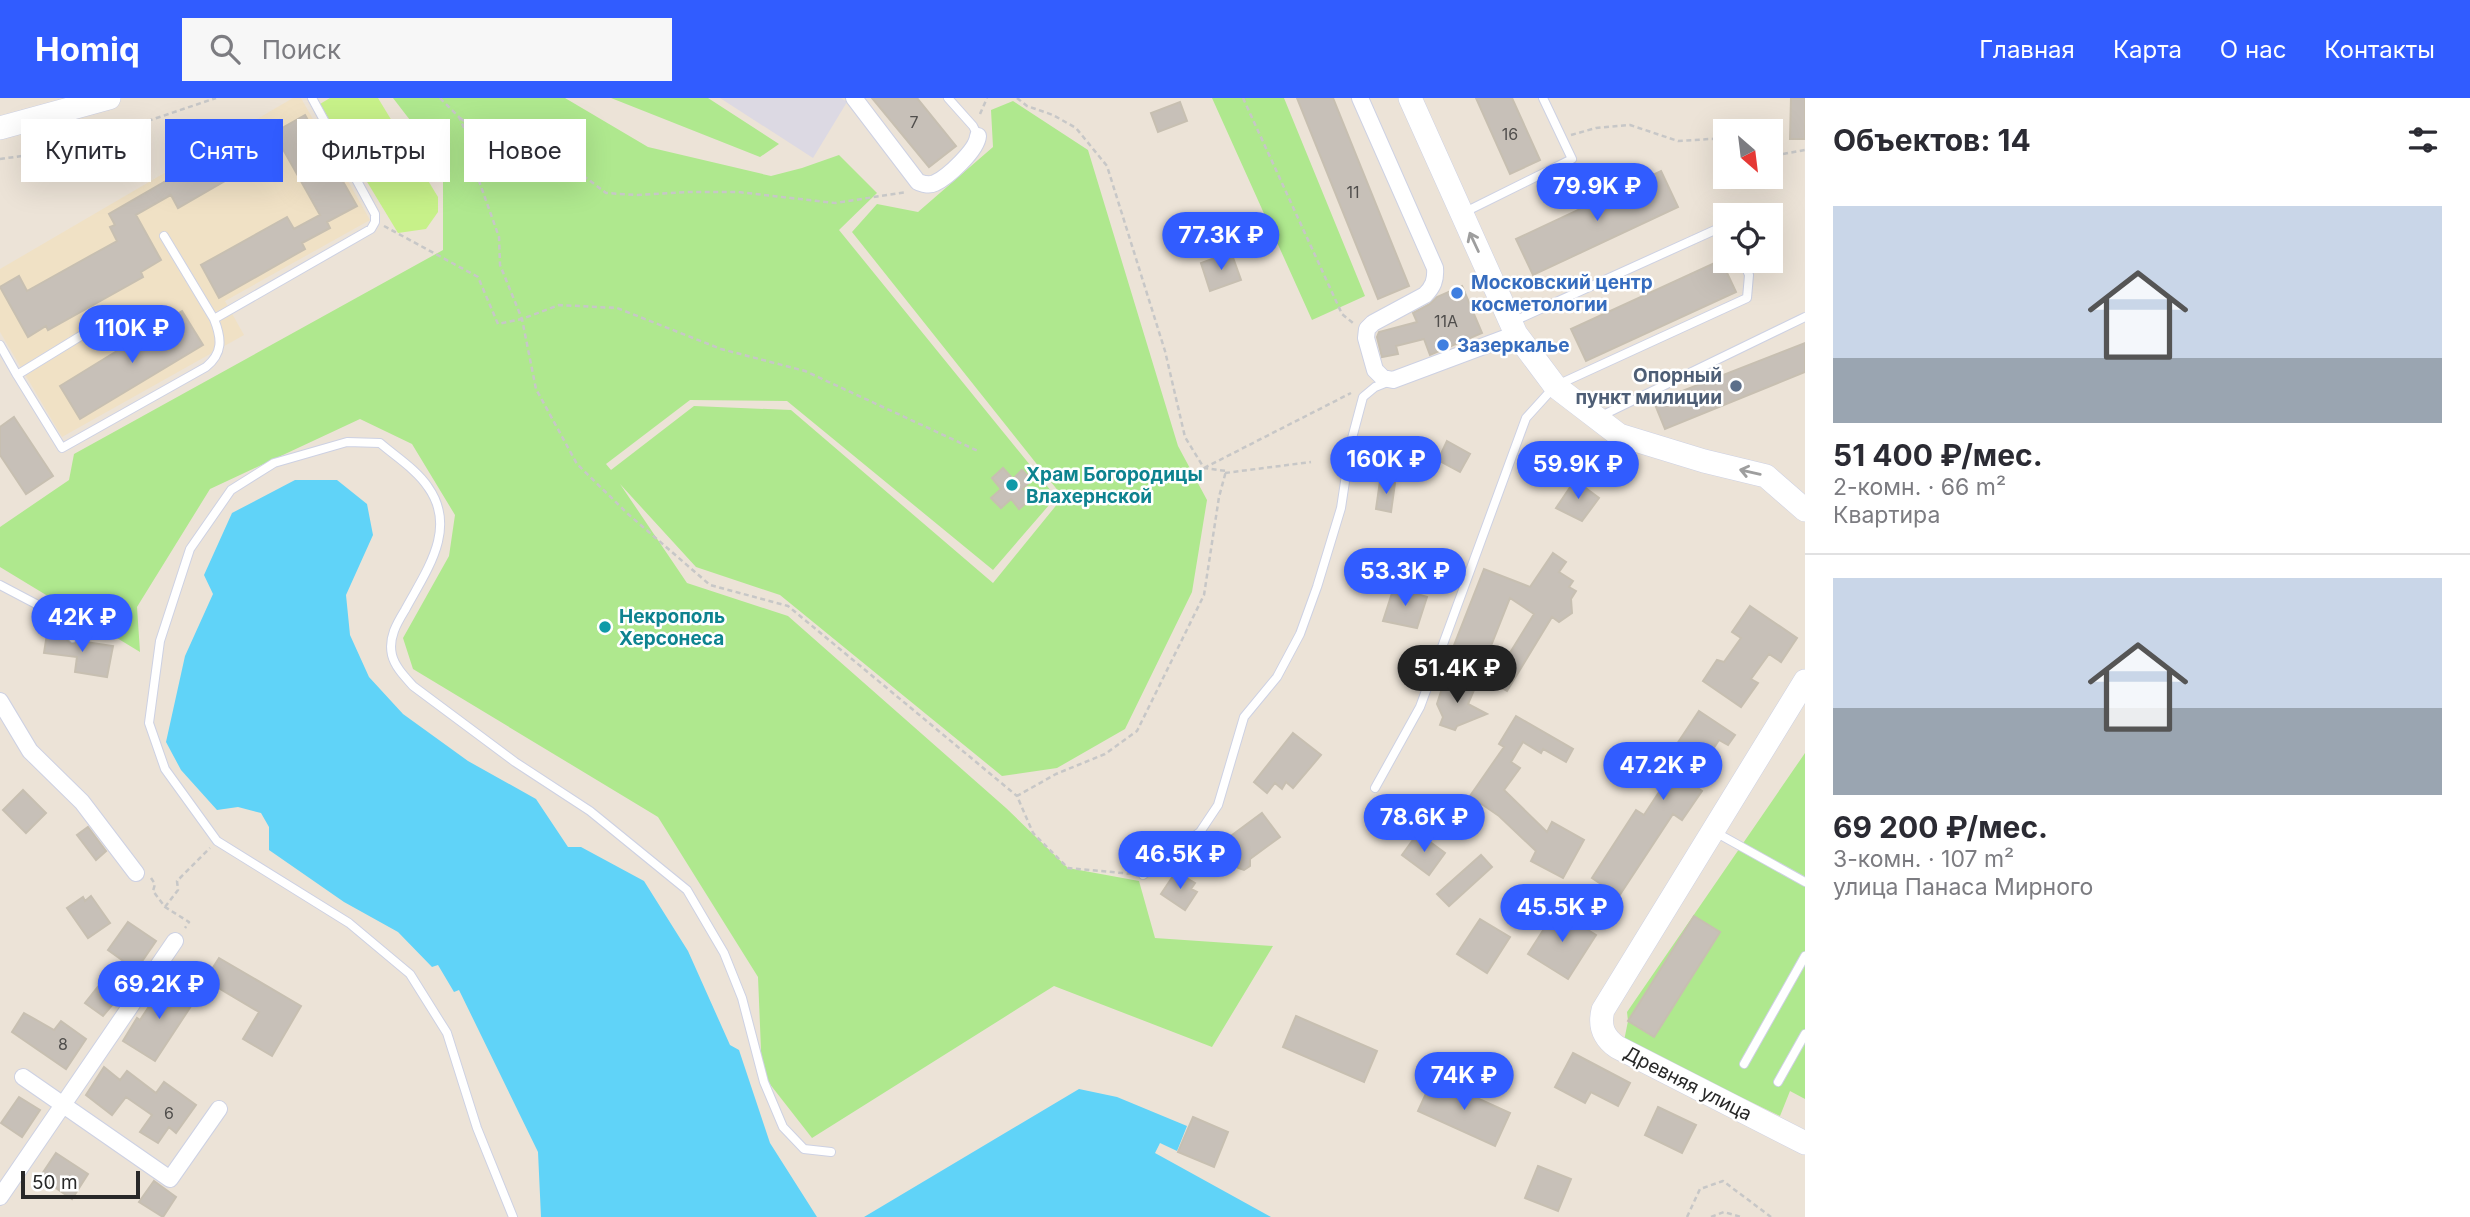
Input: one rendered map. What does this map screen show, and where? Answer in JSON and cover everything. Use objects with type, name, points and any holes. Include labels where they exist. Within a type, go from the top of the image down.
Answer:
[{"type":"main road","points":[[0,128],[109,98]]},
{"type":"main road","points":[[1410,98],[1514,328],[1555,386],[1619,435],[1703,461],[1766,475],[1805,510]]},
{"type":"main road","name":"Древняя улица","points":[[1801,1136],[1617,1047],[1603,1032],[1601,1020],[1603,1010],[1805,681]]},
{"type":"street","points":[[854,98],[918,182],[927,185],[937,183],[973,150],[976,131]]},
{"type":"street","points":[[1360,98],[1435,268],[1430,290],[1425,295],[1373,323],[1366,333],[1375,370],[1382,378],[1392,380],[1514,328]]},
{"type":"street","points":[[0,701],[30,751],[82,802],[136,873]]},
{"type":"street","points":[[0,1197],[174,941]]},
{"type":"street","points":[[23,1077],[170,1179],[219,1109]]},
{"type":"lane","points":[[214,319],[371,229],[375,222],[375,214],[312,98]]},
{"type":"lane","points":[[948,98],[976,131]]},
{"type":"lane","points":[[1461,214],[1572,159],[1543,98]]},
{"type":"lane","points":[[1514,328],[1713,231]]},
{"type":"lane","points":[[0,345],[62,448],[206,367],[218,353],[220,334],[214,319],[164,236]]},
{"type":"lane","points":[[1376,788],[1420,706],[1526,418],[1555,386],[1747,298],[1748,273]]},
{"type":"lane","points":[[1596,418],[1805,317]]},
{"type":"lane","points":[[17,375],[92,330]]},
{"type":"lane","points":[[1143,875],[1200,832],[1218,805],[1244,717],[1277,677],[1300,634],[1317,587],[1341,508],[1351,442],[1363,397],[1375,387],[1392,380]]},
{"type":"lane","points":[[513,1217],[477,1128],[447,1034],[410,974],[349,923],[217,841],[165,769],[149,723],[160,641],[190,549],[231,490],[274,463],[346,442],[380,443],[428,485],[440,509],[441,530],[436,553],[393,631],[392,654],[401,672],[413,686],[505,754],[590,811],[687,890],[724,953],[742,998],[764,1083],[783,1127],[804,1149],[831,1152]]},
{"type":"lane","points":[[0,585],[57,615],[73,638]]},
{"type":"lane","points":[[1713,831],[1805,882]]},
{"type":"lane","points":[[1744,1064],[1805,956]]},
{"type":"lane","points":[[1778,1082],[1805,1034]]},
{"type":"path","points":[[0,159],[22,156],[65,141],[121,130],[216,98]]},
{"type":"path","points":[[440,98],[459,117],[494,143],[517,135],[560,158],[606,193],[637,195],[689,191],[738,192],[835,203],[900,194],[927,185]]},
{"type":"path","points":[[976,131],[987,98]]},
{"type":"path","points":[[1017,98],[1027,106],[1053,115],[1076,128],[1107,166],[1165,351],[1185,437],[1204,468],[1225,473],[1311,462]]},
{"type":"path","points":[[1243,98],[1342,314],[1366,333]]},
{"type":"path","points":[[459,117],[472,145],[478,178],[499,237],[500,265],[522,319],[536,389],[577,464],[628,514],[710,585],[788,606],[1017,796],[1032,833],[1068,868],[1143,875]]},
{"type":"path","points":[[1562,137],[1596,128],[1630,125],[1678,141],[1713,139]]},
{"type":"path","points":[[1783,154],[1805,150]]},
{"type":"path","points":[[375,222],[478,277],[498,324],[522,319],[559,305],[617,308],[721,349],[805,371],[978,451]]},
{"type":"path","points":[[1204,468],[1320,408]]},
{"type":"path","points":[[1017,796],[1056,774],[1105,754],[1137,731],[1204,596],[1225,473]]},
{"type":"path","points":[[165,907],[178,890],[177,881],[193,862],[217,841]]},
{"type":"path","points":[[136,873],[145,871],[155,884],[153,891],[165,907],[190,922],[174,941]]},
{"type":"path","points":[[1687,1217],[1700,1189],[1723,1181],[1771,1217]]},
{"type":"path","points":[[1711,1217],[1724,1212],[1741,1217]]},
{"type":"shaded area","points":[[293,98],[301,98],[313,119],[297,119],[297,182],[349,182],[370,220],[225,301],[244,335],[62,437],[0,332],[0,269],[165,173],[165,182],[283,182],[283,119],[257,119]]},
{"type":"shaded area","points":[[720,98],[841,98],[847,102],[813,158]]},
{"type":"green space","points":[[330,98],[378,98],[391,119],[329,119],[320,104]]},
{"type":"green space","name":"Некрополь Херсонеса","points":[[393,98],[565,98],[648,147],[771,176],[839,155],[877,193],[839,230],[1056,497],[993,570],[787,401],[690,400],[606,464],[611,470],[694,406],[791,410],[993,583],[1063,497],[852,232],[877,204],[918,212],[993,147],[991,110],[1013,101],[1088,150],[1178,446],[1207,500],[1192,592],[1125,729],[1057,768],[1002,776],[780,595],[696,567],[620,484],[687,583],[788,616],[1006,808],[1068,868],[1139,881],[1155,938],[1273,946],[1212,1047],[1054,986],[812,1138],[762,1074],[758,977],[658,817],[413,669],[403,638],[449,556],[455,515],[412,444],[360,419],[210,489],[137,607],[140,652],[0,567],[0,527],[69,480],[74,454],[443,250],[443,182],[450,182],[450,119],[409,119]]},
{"type":"green space","points":[[611,98],[708,98],[779,144],[760,157]]},
{"type":"green space","points":[[1212,98],[1284,98],[1365,296],[1312,320]]},
{"type":"green space","points":[[367,182],[429,182],[438,197],[438,212],[426,229],[398,233]]},
{"type":"green space","points":[[1805,753],[1805,1099],[1790,1091],[1780,1116],[1624,1041],[1627,1012]]},
{"type":"water","points":[[295,480],[337,480],[367,504],[373,535],[346,595],[350,635],[369,677],[403,714],[468,761],[536,799],[568,847],[581,847],[644,881],[688,951],[730,1045],[739,1050],[770,1143],[817,1217],[541,1217],[538,1152],[459,990],[454,992],[438,965],[432,967],[398,932],[344,902],[269,850],[269,827],[261,813],[238,807],[217,810],[181,770],[166,742],[185,656],[213,594],[204,575],[232,513]]},
{"type":"water","points":[[1079,1089],[1117,1097],[1187,1126],[1177,1151],[1160,1143],[1155,1153],[1271,1217],[864,1217]]},
{"type":"building","points":[[872,98],[917,98],[956,146],[929,167]]},
{"type":"building","points":[[1297,98],[1333,98],[1409,286],[1378,299]]},
{"type":"building","points":[[1476,98],[1512,98],[1540,160],[1510,174]]},
{"type":"building","points":[[1791,98],[1805,98],[1805,139],[1790,139]]},
{"type":"building","points":[[1180,102],[1187,121],[1158,132],[1151,113]]},
{"type":"building","points":[[297,120],[297,174],[283,149],[283,127]]},
{"type":"building","points":[[1661,171],[1678,207],[1533,275],[1516,239]]},
{"type":"building","points":[[165,182],[223,182],[178,208],[171,195],[136,215],[161,260],[141,272],[143,277],[48,330],[46,326],[28,337],[0,287],[19,276],[27,291],[117,241],[110,227],[115,225],[109,214]]},
{"type":"building","points":[[301,182],[343,182],[357,206],[327,222],[330,228],[302,243],[305,249],[219,298],[201,265],[287,217],[294,229],[320,215]]},
{"type":"building","points":[[1231,252],[1241,280],[1210,291],[1201,263]]},
{"type":"building","points":[[1713,264],[1713,273],[1727,273],[1736,292],[1586,361],[1571,329]]},
{"type":"building","points":[[1462,286],[1482,333],[1430,355],[1424,339],[1396,346],[1398,354],[1382,357],[1377,337],[1379,332],[1417,322],[1413,313],[1437,297]]},
{"type":"building","points":[[182,311],[203,345],[80,419],[60,386]]},
{"type":"building","points":[[1805,343],[1805,372],[1665,429],[1654,402]]},
{"type":"building","points":[[14,417],[53,476],[26,494],[0,455],[0,427]]},
{"type":"building","points":[[1447,441],[1470,454],[1460,472],[1438,460]]},
{"type":"building","name":"Храм Богородицы Влахернской","points":[[1003,468],[1013,479],[1022,470],[1032,480],[1022,489],[1031,499],[1019,509],[1011,499],[1001,508],[991,498],[1001,489],[992,478]]},
{"type":"building","points":[[1575,480],[1599,498],[1582,521],[1556,508]]},
{"type":"building","points":[[1380,481],[1395,483],[1391,512],[1376,509]]},
{"type":"building","points":[[1553,553],[1566,562],[1559,572],[1573,581],[1569,587],[1576,591],[1571,599],[1572,613],[1559,622],[1552,617],[1507,691],[1492,682],[1534,614],[1510,598],[1483,666],[1451,653],[1484,569],[1530,587]]},
{"type":"building","points":[[1394,587],[1427,597],[1417,628],[1383,621]]},
{"type":"building","points":[[1750,606],[1797,638],[1781,662],[1769,654],[1751,679],[1758,683],[1741,707],[1703,681],[1717,660],[1724,662],[1741,638],[1732,632]]},
{"type":"building","points":[[47,634],[63,635],[71,644],[79,641],[113,646],[107,677],[75,672],[77,657],[44,653]]},
{"type":"building","points":[[1445,679],[1474,690],[1468,704],[1487,714],[1457,726],[1455,730],[1440,725],[1443,717],[1437,704]]},
{"type":"building","points":[[1699,711],[1735,735],[1728,745],[1719,740],[1691,783],[1702,791],[1682,820],[1673,814],[1619,896],[1592,878],[1636,810],[1644,815],[1663,786],[1653,780]]},
{"type":"building","points":[[1516,716],[1573,749],[1566,762],[1543,749],[1541,753],[1523,742],[1511,762],[1520,768],[1504,790],[1547,832],[1552,822],[1584,840],[1563,878],[1531,861],[1536,851],[1499,816],[1470,796],[1504,747],[1499,744]]},
{"type":"building","points":[[1293,733],[1321,755],[1293,788],[1286,782],[1282,789],[1275,783],[1267,793],[1254,782]]},
{"type":"building","points":[[23,790],[46,813],[26,833],[3,810]]},
{"type":"building","points":[[1262,813],[1280,837],[1250,859],[1250,866],[1244,870],[1238,868],[1231,859],[1223,864],[1212,850]]},
{"type":"building","points":[[88,827],[106,851],[96,860],[77,835]]},
{"type":"building","points":[[1418,833],[1445,853],[1429,875],[1402,855]]},
{"type":"building","points":[[1481,855],[1492,867],[1449,906],[1437,894]]},
{"type":"building","points":[[1180,874],[1195,883],[1191,889],[1197,892],[1185,910],[1161,894],[1173,876],[1177,878]]},
{"type":"building","points":[[91,896],[110,923],[88,938],[67,908],[83,897],[85,901]]},
{"type":"building","points":[[1556,910],[1596,935],[1568,979],[1528,954]]},
{"type":"building","points":[[1694,916],[1720,932],[1654,1037],[1628,1021]]},
{"type":"building","points":[[1480,919],[1510,937],[1487,973],[1457,954]]},
{"type":"building","points":[[128,922],[156,941],[136,970],[108,950]]},
{"type":"building","points":[[219,958],[301,1006],[272,1056],[243,1039],[259,1012],[205,980]]},
{"type":"building","points":[[166,981],[195,1000],[155,1061],[123,1041]]},
{"type":"building","points":[[100,984],[119,997],[103,1016],[85,1003]]},
{"type":"building","points":[[24,1013],[54,1030],[61,1021],[86,1039],[66,1069],[12,1032]]},
{"type":"building","points":[[1296,1016],[1377,1051],[1364,1082],[1283,1047]]},
{"type":"building","points":[[1573,1053],[1630,1083],[1618,1106],[1591,1092],[1585,1103],[1555,1087]]},
{"type":"building","points":[[104,1067],[120,1080],[127,1071],[156,1093],[164,1082],[196,1105],[176,1133],[169,1127],[158,1143],[140,1132],[152,1115],[126,1097],[112,1115],[86,1095]]},
{"type":"building","points":[[1433,1078],[1510,1113],[1495,1146],[1418,1111]]},
{"type":"building","points":[[19,1097],[40,1110],[22,1137],[1,1123]]},
{"type":"building","points":[[1658,1107],[1696,1125],[1682,1153],[1645,1135]]},
{"type":"building","points":[[1193,1117],[1228,1132],[1214,1167],[1178,1152]]},
{"type":"building","points":[[56,1153],[88,1174],[72,1199],[40,1177]]},
{"type":"building","points":[[1538,1166],[1571,1179],[1558,1211],[1525,1198]]},
{"type":"building","points":[[154,1181],[176,1197],[163,1217],[139,1202]]},
{"type":"place","name":"Московский центр косметологии","points":[[1457,293]]},
{"type":"place","name":"Зазеркалье","points":[[1443,345]]},
{"type":"place","name":"Опорный пункт милиции","points":[[1736,386]]},
{"type":"place","name":"Храм Богородицы Влахернской","points":[[1012,485]]},
{"type":"place","name":"Некрополь Херсонеса","points":[[605,627]]}]
